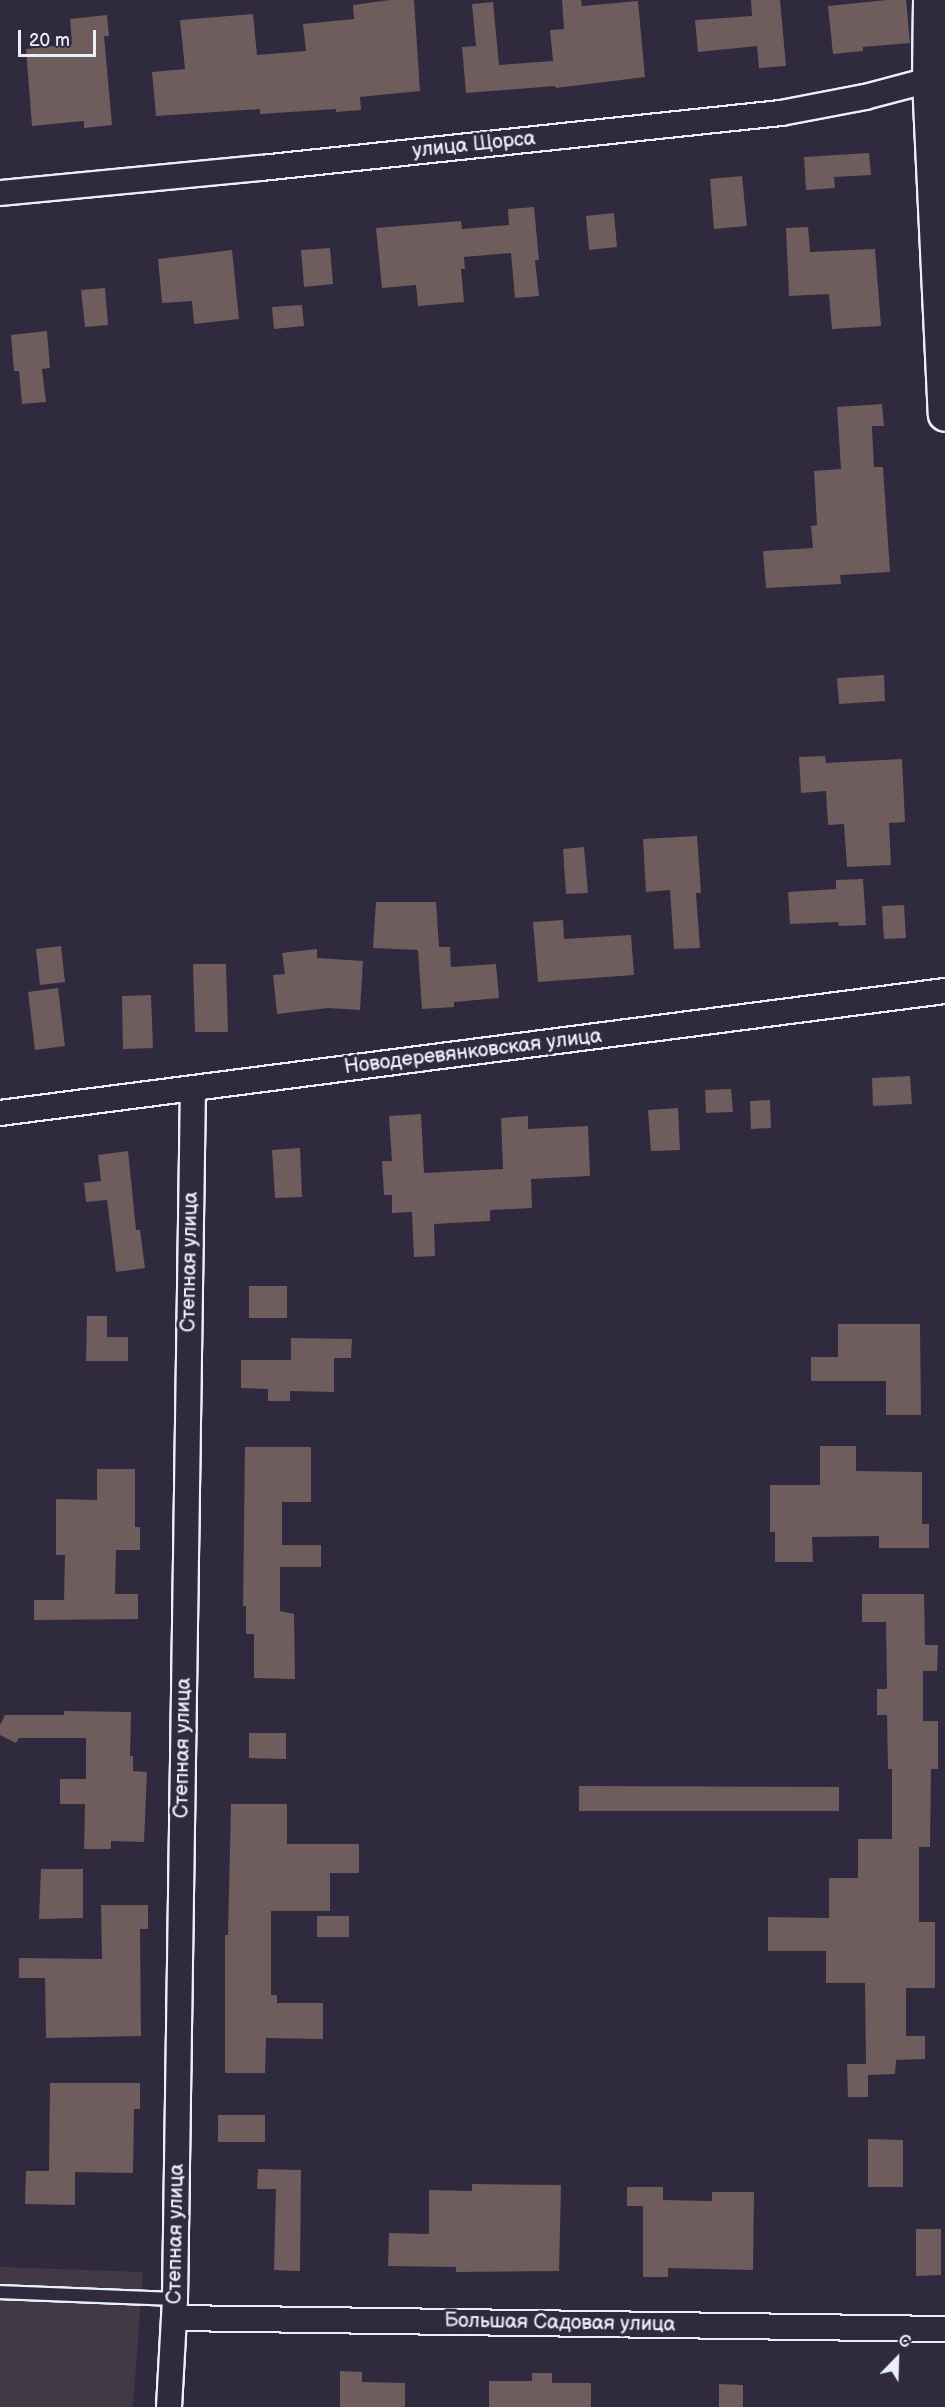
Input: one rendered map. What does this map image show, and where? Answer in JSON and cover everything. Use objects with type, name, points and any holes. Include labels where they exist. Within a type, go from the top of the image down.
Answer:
[{"type":"main road","points":[[930,0],[937,78],[945,414]]},
{"type":"street","name":"улица Щорса","points":[[0,193],[261,168],[782,112],[865,97],[937,78]]},
{"type":"street","name":"Новодеревянковская улица","points":[[0,1113],[945,991]]},
{"type":"street","name":"Степная улица","points":[[169,2407],[175,2308],[193,1089]]},
{"type":"street","name":"Большая Садовая улица","points":[[175,2308],[945,2329]]},
{"type":"lane","points":[[0,2292],[175,2308]]},
{"type":"shaded area","points":[[0,2267],[143,2272],[133,2407],[0,2407]]},
{"type":"building","points":[[390,0],[414,0],[420,91],[360,97],[361,110],[336,112],[336,109],[260,114],[260,109],[156,116],[152,72],[185,69],[180,20],[253,14],[257,55],[306,51],[303,24],[354,19],[353,5]]},
{"type":"building","points":[[562,0],[581,0],[582,6],[638,1],[645,77],[556,88],[555,86],[466,93],[462,47],[476,46],[472,4],[493,2],[499,65],[553,61],[550,30],[564,29]]},
{"type":"building","points":[[751,0],[780,0],[786,66],[759,68],[757,46],[698,52],[695,20],[752,16]]},
{"type":"building","points":[[906,0],[910,43],[863,47],[863,51],[833,54],[828,6]]},
{"type":"building","points":[[107,15],[109,36],[104,36],[112,125],[84,128],[84,121],[32,126],[26,49],[72,44],[70,19]]},
{"type":"building","points":[[869,153],[871,175],[834,177],[835,188],[806,190],[804,157]]},
{"type":"building","points":[[742,176],[747,226],[714,229],[710,179]]},
{"type":"building","points":[[534,207],[539,260],[535,260],[539,296],[515,298],[511,253],[464,257],[465,269],[461,269],[464,302],[418,306],[416,285],[382,288],[376,228],[461,221],[462,229],[509,225],[508,209]]},
{"type":"building","points":[[614,213],[617,247],[589,250],[586,216]]},
{"type":"building","points":[[808,227],[810,252],[875,249],[881,326],[832,329],[829,294],[789,296],[786,228]]},
{"type":"building","points":[[330,248],[333,284],[304,287],[301,250]]},
{"type":"building","points":[[232,250],[239,319],[194,324],[192,301],[162,303],[158,259]]},
{"type":"building","points":[[105,288],[108,325],[85,327],[81,290]]},
{"type":"building","points":[[302,305],[304,326],[274,329],[272,307]]},
{"type":"building","points":[[47,331],[50,368],[42,369],[46,402],[22,404],[19,371],[14,371],[11,335]]},
{"type":"building","points":[[882,404],[884,426],[872,426],[874,467],[883,467],[890,572],[840,575],[841,584],[766,588],[763,551],[813,548],[811,526],[817,525],[814,471],[841,469],[837,407]]},
{"type":"building","points":[[884,675],[885,701],[839,704],[837,678]]},
{"type":"building","points":[[825,756],[826,763],[902,759],[905,822],[889,823],[891,865],[847,867],[844,824],[828,825],[826,791],[801,793],[799,757]]},
{"type":"building","points":[[697,836],[701,893],[696,893],[700,948],[674,949],[670,890],[646,892],[643,839]]},
{"type":"building","points":[[584,847],[588,893],[566,894],[563,849]]},
{"type":"building","points":[[863,879],[866,925],[839,926],[838,922],[790,924],[788,892],[836,889],[836,880]]},
{"type":"building","points":[[376,902],[436,902],[439,947],[450,947],[451,967],[496,964],[499,998],[454,1002],[454,1007],[422,1009],[418,950],[373,948]]},
{"type":"building","points":[[904,905],[906,938],[884,939],[882,906]]},
{"type":"building","points":[[563,920],[564,939],[631,935],[634,975],[538,982],[533,922]]},
{"type":"building","points":[[61,946],[65,982],[40,985],[36,949]]},
{"type":"building","points":[[317,949],[317,958],[363,961],[360,1010],[328,1008],[277,1014],[273,975],[285,974],[282,953]]},
{"type":"building","points":[[193,964],[226,964],[228,1032],[195,1032]]},
{"type":"building","points":[[58,988],[65,1046],[35,1050],[28,992]]},
{"type":"building","points":[[151,995],[153,1048],[123,1049],[122,996]]},
{"type":"building","points":[[910,1076],[912,1104],[873,1106],[872,1078]]},
{"type":"building","points":[[731,1089],[733,1112],[706,1113],[705,1090]]},
{"type":"building","points":[[770,1100],[771,1128],[751,1129],[750,1101]]},
{"type":"building","points":[[678,1108],[680,1150],[651,1151],[648,1110]]},
{"type":"building","points":[[421,1114],[424,1173],[503,1169],[501,1118],[528,1116],[528,1129],[588,1126],[590,1176],[531,1179],[532,1208],[490,1210],[490,1221],[434,1224],[435,1256],[414,1257],[412,1212],[392,1213],[392,1195],[384,1195],[382,1161],[392,1161],[389,1116]]},
{"type":"building","points":[[300,1148],[302,1197],[275,1198],[272,1150]]},
{"type":"building","points":[[128,1151],[136,1230],[140,1230],[145,1268],[116,1272],[107,1200],[86,1202],[84,1183],[101,1181],[98,1155]]},
{"type":"building","points":[[249,1286],[287,1286],[287,1318],[249,1318]]},
{"type":"building","points":[[87,1316],[107,1316],[107,1337],[128,1337],[128,1361],[86,1361]]},
{"type":"building","points":[[838,1324],[920,1324],[921,1415],[886,1415],[886,1381],[811,1381],[811,1357],[838,1357]]},
{"type":"building","points":[[291,1338],[352,1339],[351,1358],[334,1358],[334,1392],[290,1391],[290,1401],[268,1401],[268,1389],[241,1388],[241,1360],[291,1360]]},
{"type":"building","points":[[820,1446],[856,1446],[856,1471],[922,1472],[922,1524],[929,1524],[929,1548],[879,1548],[879,1536],[812,1537],[813,1562],[775,1562],[775,1532],[770,1532],[770,1485],[820,1485]]},
{"type":"building","points":[[245,1447],[311,1447],[311,1502],[282,1502],[282,1545],[321,1545],[321,1567],[280,1567],[280,1611],[294,1614],[295,1679],[254,1678],[254,1634],[246,1634],[246,1606],[243,1606]]},
{"type":"building","points":[[97,1469],[135,1469],[135,1527],[140,1527],[140,1550],[116,1550],[115,1594],[138,1594],[138,1619],[34,1620],[34,1600],[64,1600],[65,1555],[56,1555],[56,1499],[97,1500]]},
{"type":"building","points":[[862,1594],[924,1594],[925,1645],[938,1645],[937,1671],[923,1671],[923,1721],[938,1721],[938,1769],[931,1769],[930,1847],[919,1847],[919,1922],[935,1922],[935,1988],[906,1988],[906,2036],[925,2036],[925,2059],[896,2060],[895,2074],[868,2075],[868,2097],[848,2097],[847,2064],[866,2064],[865,1983],[826,1983],[826,1951],[768,1951],[768,1917],[829,1918],[829,1878],[858,1878],[858,1839],[892,1839],[892,1769],[888,1769],[887,1715],[877,1715],[877,1689],[887,1689],[886,1622],[862,1622]]},
{"type":"building","points":[[64,1711],[131,1712],[130,1756],[133,1756],[133,1771],[147,1772],[144,1842],[111,1841],[111,1849],[84,1849],[85,1804],[60,1804],[60,1779],[86,1779],[86,1738],[19,1738],[16,1743],[0,1735],[0,1725],[5,1715],[64,1715]]},
{"type":"building","points":[[249,1733],[286,1733],[286,1759],[249,1758]]},
{"type":"building","points":[[579,1786],[839,1787],[839,1811],[579,1811]]},
{"type":"building","points":[[231,1804],[287,1804],[287,1844],[359,1844],[359,1873],[330,1873],[330,1911],[271,1911],[271,1995],[277,1995],[277,2003],[323,2003],[323,2039],[266,2038],[265,2073],[225,2073],[225,1935],[228,1935]]},
{"type":"building","points":[[41,1869],[83,1869],[83,1918],[39,1919]]},
{"type":"building","points":[[101,1905],[148,1905],[148,1929],[140,1929],[141,2036],[46,2038],[45,1978],[19,1978],[19,1958],[102,1959]]},
{"type":"building","points":[[317,1916],[349,1916],[349,1937],[317,1937]]},
{"type":"building","points":[[50,2083],[140,2083],[140,2109],[134,2109],[133,2173],[75,2172],[75,2205],[25,2204],[26,2171],[49,2171]]},
{"type":"building","points":[[218,2115],[265,2115],[265,2142],[218,2142]]},
{"type":"building","points":[[868,2139],[903,2140],[903,2187],[868,2187]]},
{"type":"building","points":[[258,2169],[301,2170],[300,2271],[274,2270],[276,2189],[257,2189]]},
{"type":"building","points":[[472,2184],[561,2185],[559,2271],[456,2272],[456,2267],[388,2266],[389,2233],[429,2234],[429,2190],[472,2191]]},
{"type":"building","points":[[627,2187],[663,2187],[663,2200],[712,2201],[712,2192],[754,2192],[753,2270],[668,2268],[668,2277],[643,2277],[643,2206],[627,2206]]},
{"type":"building","points":[[916,2229],[941,2229],[941,2275],[916,2276]]},
{"type":"building","points":[[340,2371],[362,2372],[362,2382],[405,2383],[405,2407],[340,2407]]},
{"type":"building","points":[[532,2373],[552,2373],[552,2383],[591,2383],[591,2407],[489,2407],[489,2381],[532,2381]]},
{"type":"building","points":[[719,2384],[743,2385],[743,2407],[719,2407]]}]
